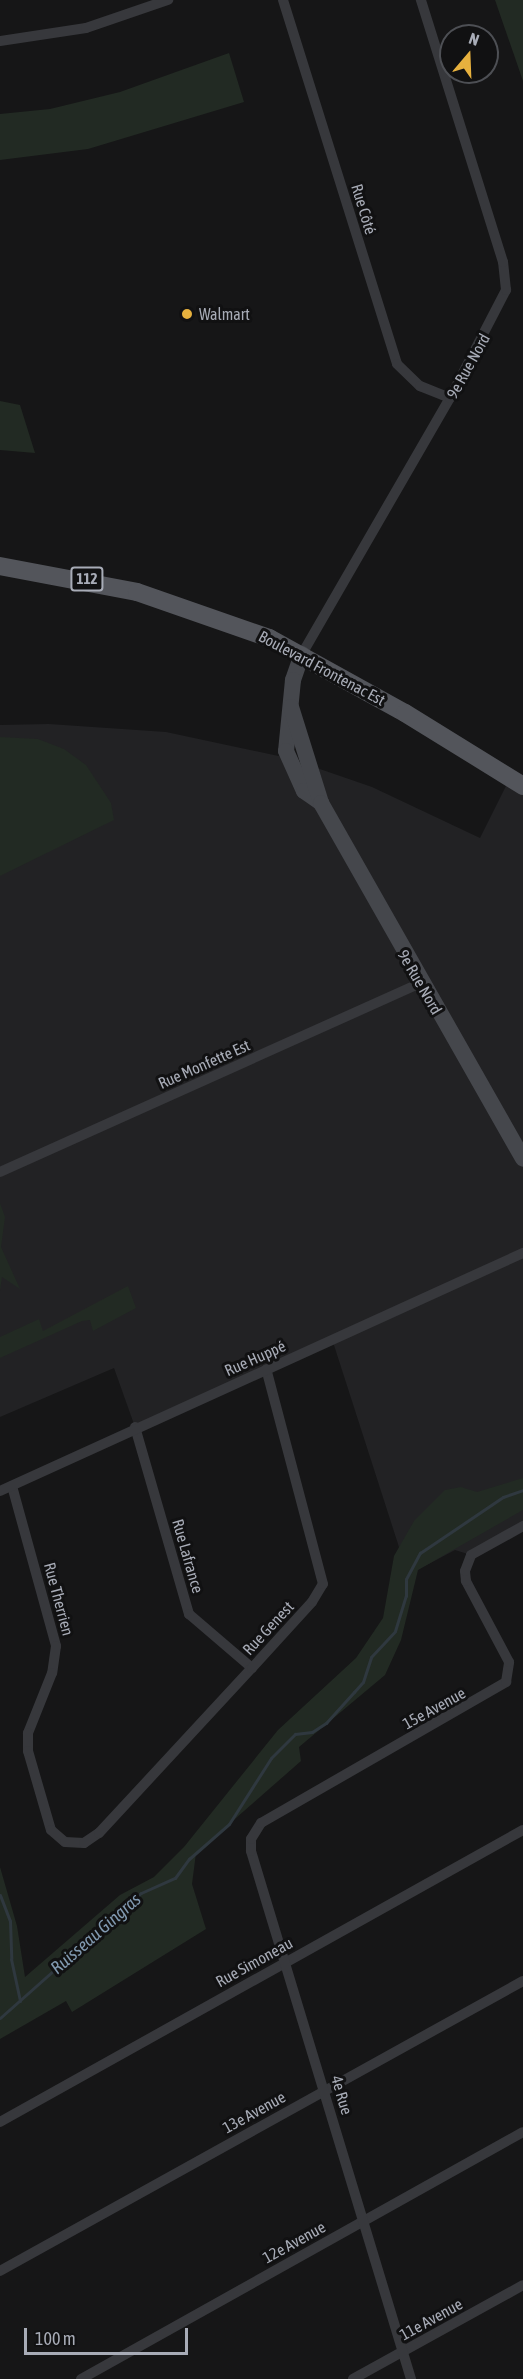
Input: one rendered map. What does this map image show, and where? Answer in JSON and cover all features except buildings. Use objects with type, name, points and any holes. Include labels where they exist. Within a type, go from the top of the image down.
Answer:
[{"type":"main road","name":"Boulevard Frontenac Est","points":[[0,566],[137,592],[233,623],[302,654],[523,786]]},
{"type":"street","points":[[0,41],[86,28],[168,0]]},
{"type":"street","name":"Rue Côté","points":[[283,0],[397,364],[420,386],[450,398]]},
{"type":"street","name":"9e Rue Nord","points":[[421,0],[507,283],[499,309],[450,398],[302,654],[293,680],[285,737],[288,759],[304,791],[321,803],[421,983],[523,1159]]},
{"type":"street","name":"Rue Monfette Est","points":[[0,1172],[421,983]]},
{"type":"street","name":"Rue Huppé","points":[[0,1491],[135,1427],[523,1253]]},
{"type":"street","name":"Rue Genest","points":[[74,1844],[84,1843],[99,1833],[312,1602],[323,1584],[266,1370]]},
{"type":"street","name":"Rue Lafrance","points":[[135,1427],[189,1614],[252,1668]]},
{"type":"street","name":"Rue Therrien","points":[[12,1486],[56,1646],[52,1673],[28,1733],[28,1751],[51,1830],[56,1837],[74,1844]]},
{"type":"street","name":"15e Avenue","points":[[261,1823],[506,1682],[509,1662],[466,1581],[466,1563],[471,1555],[523,1526]]},
{"type":"street","name":"4e Rue","points":[[261,1823],[253,1831],[251,1851],[411,2379]]},
{"type":"street","name":"Rue Simoneau","points":[[0,2122],[523,1830]]},
{"type":"street","name":"13e Avenue","points":[[0,2271],[523,1981]]},
{"type":"street","name":"12e Avenue","points":[[81,2379],[523,2132]]},
{"type":"street","name":"11e Avenue","points":[[353,2379],[523,2285]]},
{"type":"shaded area","points":[[495,0],[523,0],[523,81]]},
{"type":"shaded area","points":[[229,53],[244,102],[88,149],[0,160],[0,114],[50,109],[120,92]]},
{"type":"shaded area","points":[[0,401],[20,405],[35,453],[0,450]]},
{"type":"shaded area","points":[[49,724],[166,732],[288,758],[372,787],[480,838],[510,778],[523,786],[523,1526],[471,1555],[455,1550],[408,1575],[332,1339],[135,1427],[114,1368],[0,1417],[0,725]]},
{"type":"shaded area","points":[[0,737],[38,739],[64,749],[86,765],[111,803],[114,820],[0,876]]},
{"type":"shaded area","points":[[0,1203],[5,1217],[1,1247],[20,1289],[2,1277],[0,1291]]},
{"type":"shaded area","points":[[128,1286],[136,1308],[93,1331],[90,1320],[82,1321],[0,1358],[0,1337],[39,1319],[43,1331]]},
{"type":"shaded area","points":[[523,1478],[523,1510],[418,1570],[401,1640],[385,1675],[299,1747],[301,1761],[196,1853],[192,1884],[206,1929],[72,2012],[66,2001],[0,2039],[0,1867],[17,1926],[25,1977],[120,1895],[154,1877],[184,1847],[278,1730],[356,1658],[383,1618],[394,1556],[414,1521],[445,1490],[461,1487],[477,1492]]},
{"type":"waterway","name":"Ruisseau Gingras","points":[[0,2018],[141,1893],[175,1878],[189,1859],[229,1824],[271,1758],[295,1734],[312,1732],[326,1723],[363,1682],[371,1657],[395,1631],[406,1596],[406,1579],[420,1553],[503,1497],[523,1490]]},
{"type":"waterway","points":[[0,1895],[10,1921],[11,1959],[20,2001]]},
{"type":"place","name":"Walmart","points":[[187,314]]}]
